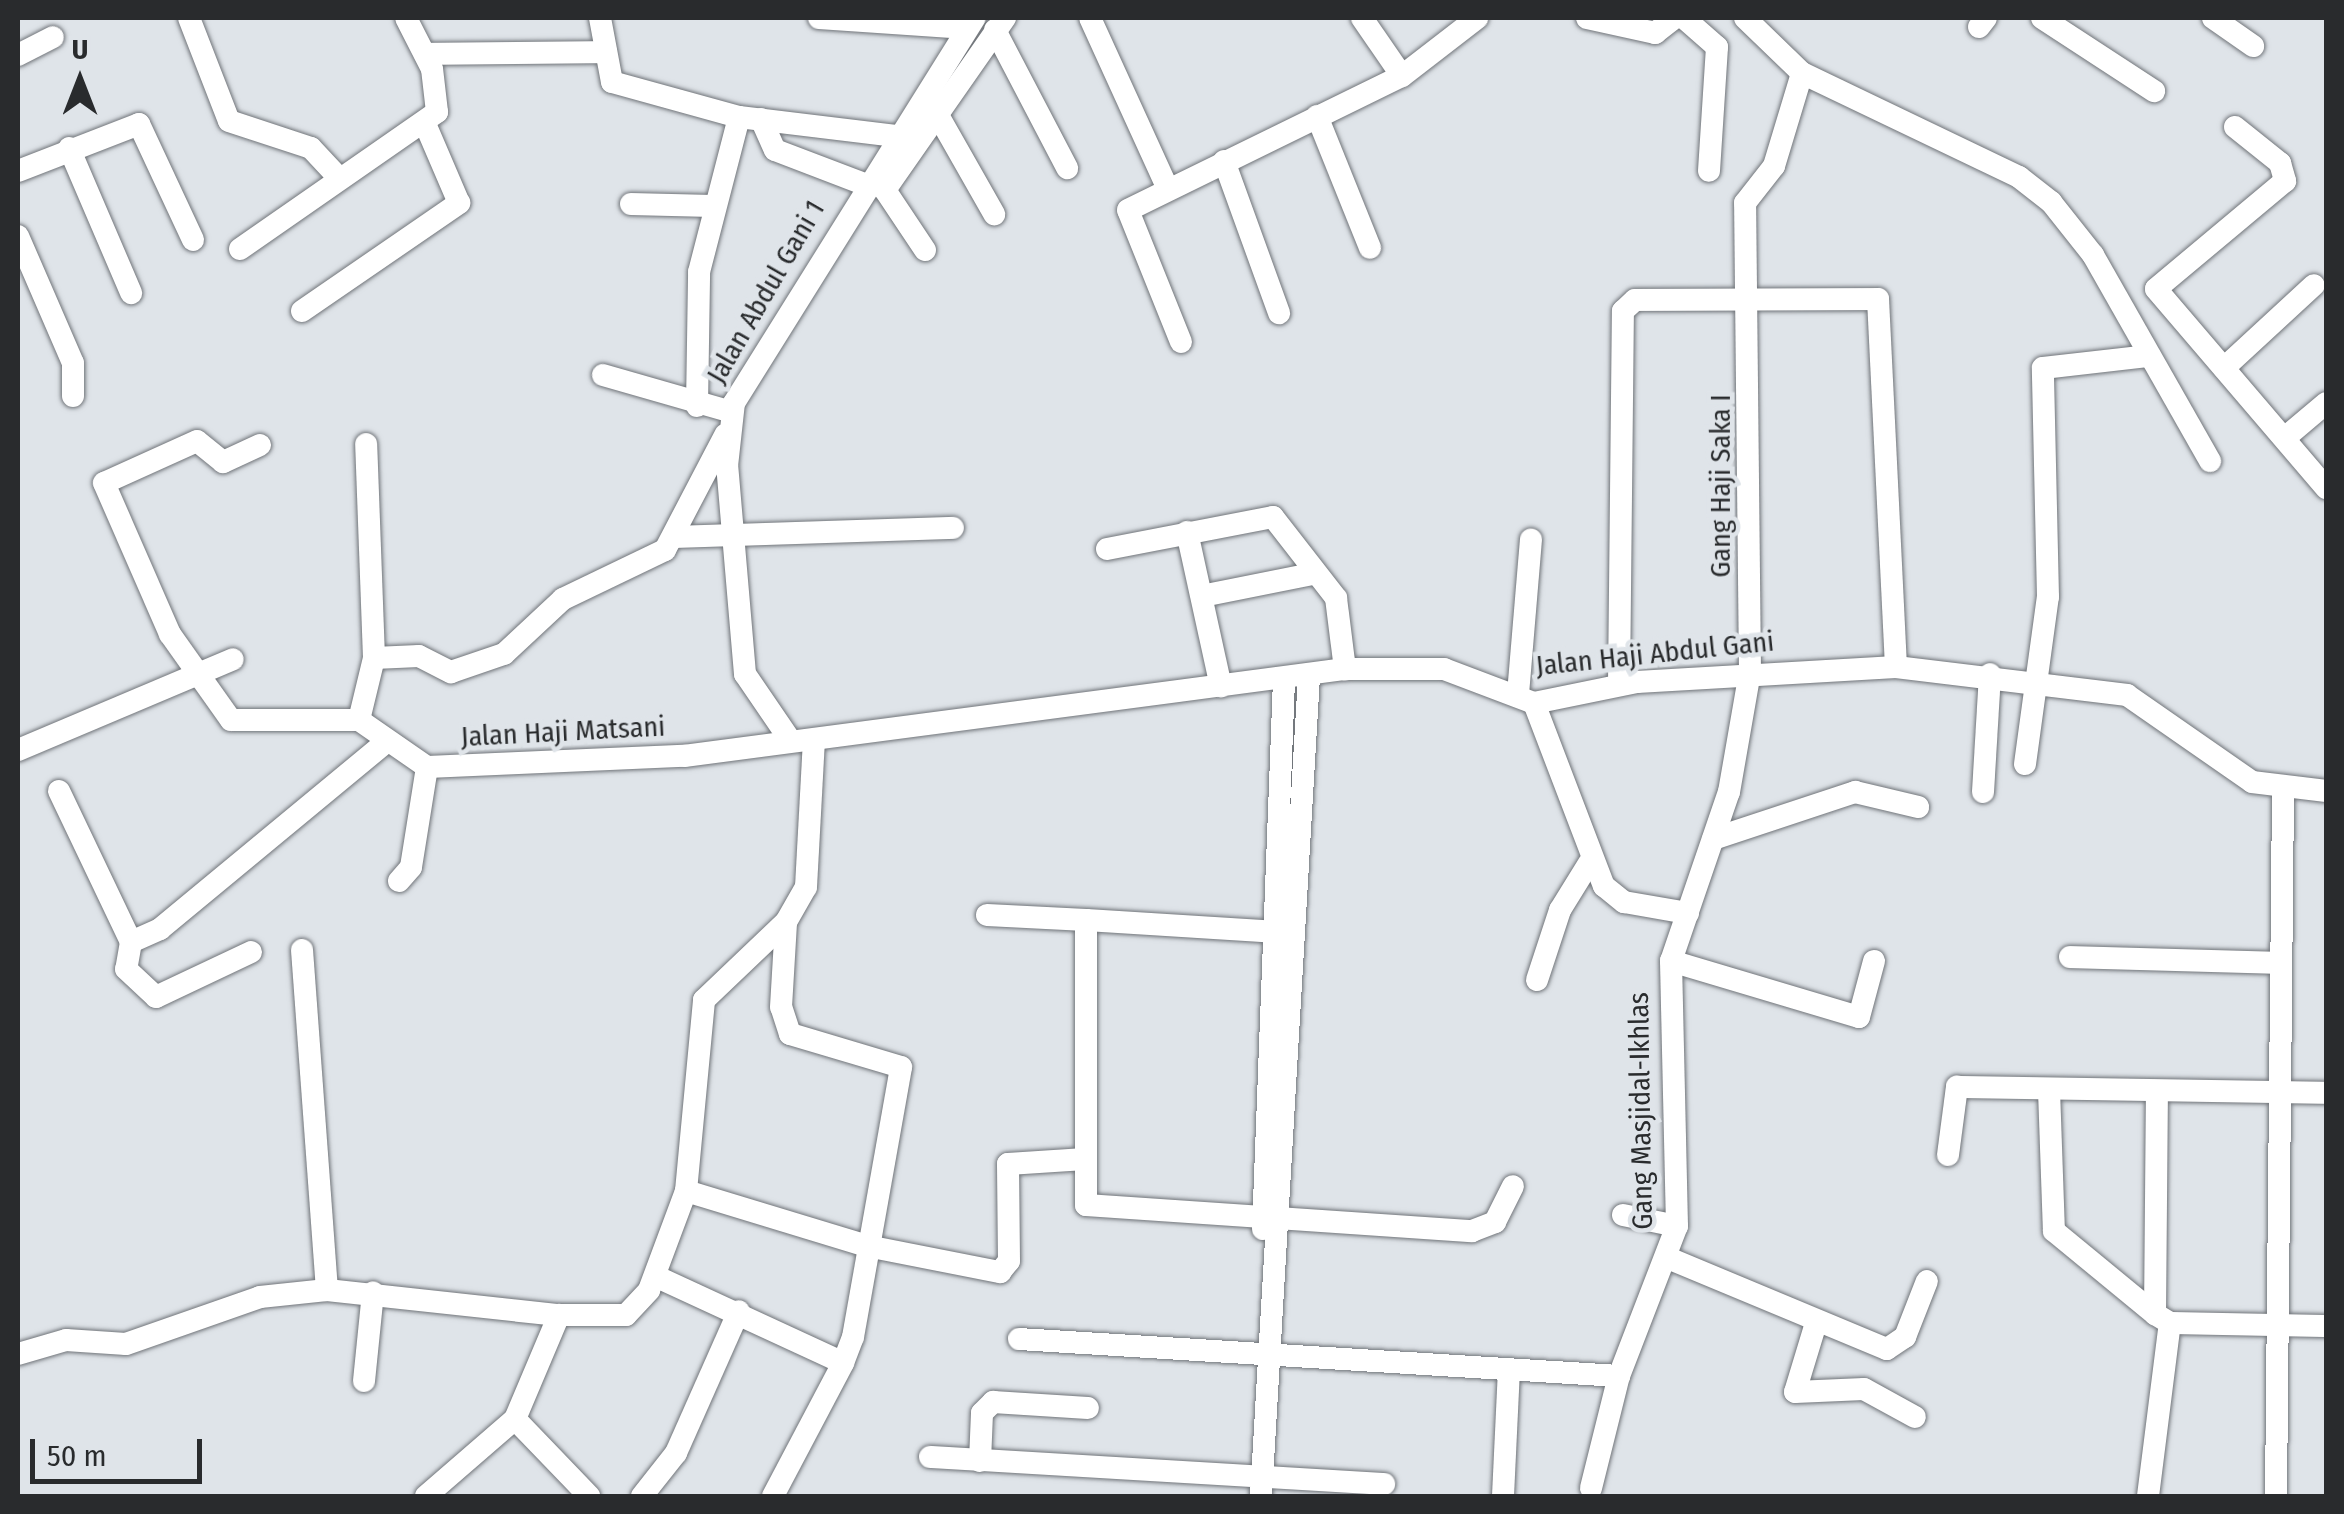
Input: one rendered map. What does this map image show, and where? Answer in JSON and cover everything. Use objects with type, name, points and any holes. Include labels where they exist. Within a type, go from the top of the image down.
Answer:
[{"type":"street","points":[[190,18],[229,121],[312,148],[340,180]]},
{"type":"street","points":[[240,249],[426,126],[438,98],[425,54],[406,18]]},
{"type":"street","points":[[600,18],[612,82],[750,118],[896,136]]},
{"type":"street","points":[[819,18],[986,23]]},
{"type":"street","points":[[1090,18],[1167,187]]},
{"type":"street","points":[[1362,18],[1402,76]]},
{"type":"street","points":[[1181,342],[1126,214],[1167,187],[1402,76],[1477,18]]},
{"type":"street","points":[[1593,18],[1655,34],[1674,18]]},
{"type":"street","points":[[1684,18],[1717,47],[1709,172]]},
{"type":"street","points":[[1745,18],[1802,73],[2018,177],[2051,202],[2093,254],[2210,461]]},
{"type":"street","points":[[2042,18],[2154,92]]},
{"type":"street","points":[[2213,18],[2253,46]]},
{"type":"street","points":[[925,250],[885,190],[939,117],[986,23]]},
{"type":"street","points":[[986,23],[1067,168]]},
{"type":"street","name":"Jalan Abdul Gani 1","points":[[677,538],[729,422],[864,184],[896,136],[986,23]]},
{"type":"street","points":[[18,55],[53,37]]},
{"type":"street","points":[[425,54],[606,52]]},
{"type":"street","name":"Gang Haji Saka I","points":[[1750,672],[1753,300],[1746,194],[1774,166],[1802,73]]},
{"type":"street","points":[[1317,116],[1370,248]]},
{"type":"street","points":[[939,117],[994,214]]},
{"type":"street","points":[[750,118],[775,150],[864,184]]},
{"type":"street","points":[[697,406],[693,332],[712,206],[750,118]]},
{"type":"street","points":[[18,171],[126,124],[147,129],[193,240]]},
{"type":"street","points":[[302,312],[460,203],[426,126]]},
{"type":"street","points":[[2235,127],[2280,163],[2285,181],[2156,289],[2287,436],[2326,488]]},
{"type":"street","points":[[69,148],[132,293]]},
{"type":"street","points":[[1224,161],[1279,313]]},
{"type":"street","points":[[632,204],[712,206]]},
{"type":"street","points":[[18,236],[73,363],[74,396]]},
{"type":"street","points":[[2224,368],[2314,285]]},
{"type":"street","points":[[1619,686],[1623,311],[1635,300],[1878,299],[1896,668]]},
{"type":"street","points":[[2026,764],[2048,596],[2042,368],[2149,356]]},
{"type":"street","points":[[603,376],[697,406],[729,422],[732,532],[745,674],[788,737]]},
{"type":"street","points":[[2287,436],[2326,403]]},
{"type":"street","points":[[260,445],[223,462],[198,441],[104,483],[195,680],[231,720],[359,720],[374,658],[366,444]]},
{"type":"street","points":[[1106,548],[1268,515],[1312,574],[1336,598],[1345,670]]},
{"type":"street","points":[[374,658],[418,656],[470,670],[504,654],[563,599],[677,538],[732,532],[953,528]]},
{"type":"street","points":[[1187,532],[1221,686]]},
{"type":"street","points":[[1531,540],[1526,698],[1589,863],[1624,902],[1688,913]]},
{"type":"street","points":[[1202,596],[1312,574]]},
{"type":"street","points":[[18,750],[195,680],[233,660]]},
{"type":"street","name":"Jalan Haji Abdul Gani","points":[[788,737],[814,740],[1345,670],[1444,670],[1526,698],[1750,672],[1896,668],[2036,679],[2127,694],[2182,725],[2218,760],[2252,782],[2283,790],[2326,791]]},
{"type":"street","name":"Gang Masjidal-Ikhlas","points":[[1591,1488],[1619,1376],[1668,1258],[1677,1226],[1671,962],[1713,840],[1750,672]]},
{"type":"street","points":[[1984,792],[1990,674]]},
{"type":"street","points":[[1283,932],[1309,675]]},
{"type":"street","points":[[1261,1487],[1268,1216],[1283,932],[1284,678]]},
{"type":"street","name":"Jalan Haji Matsani","points":[[359,720],[427,767],[563,766],[788,737]]},
{"type":"street","points":[[18,1354],[66,1340],[126,1344],[260,1297],[327,1290],[558,1315],[626,1314],[656,1276],[686,1191],[704,1000],[786,922],[812,866],[814,740]]},
{"type":"street","points":[[131,942],[160,929],[387,741]]},
{"type":"street","points":[[399,881],[411,867],[427,767]]},
{"type":"street","points":[[2276,1496],[2283,1325],[2283,790]]},
{"type":"street","points":[[59,791],[131,942],[126,969],[156,997],[251,952]]},
{"type":"street","points":[[1713,840],[1855,792],[1918,808]]},
{"type":"street","points":[[1537,980],[1589,863]]},
{"type":"street","points":[[987,914],[1283,932]]},
{"type":"street","points":[[1086,920],[1088,1207],[1472,1231],[1495,1222],[1513,1186]]},
{"type":"street","points":[[773,1496],[843,1362],[901,1067],[790,1034],[781,1007],[786,922]]},
{"type":"street","points":[[302,950],[327,1290]]},
{"type":"street","points":[[2070,957],[2281,963]]},
{"type":"street","points":[[1671,962],[1860,1017],[1874,961]]},
{"type":"street","points":[[1948,1155],[1952,1089],[2326,1093]]},
{"type":"street","points":[[2050,1090],[2054,1231],[2162,1318],[2326,1326]]},
{"type":"street","points":[[2148,1496],[2162,1318],[2157,1092]]},
{"type":"street","points":[[686,1191],[867,1246],[1000,1272],[1009,1261],[1008,1164],[1085,1159]]},
{"type":"street","points":[[1623,1214],[1677,1226]]},
{"type":"street","points":[[1668,1258],[1748,1283],[1816,1323],[1897,1347],[1927,1280]]},
{"type":"street","points":[[656,1276],[843,1362]]},
{"type":"street","points":[[364,1381],[373,1292]]},
{"type":"street","points":[[642,1496],[676,1453],[738,1312]]},
{"type":"street","points":[[426,1496],[515,1419],[558,1315]]},
{"type":"street","points":[[1816,1323],[1795,1392],[1864,1389],[1915,1417]]},
{"type":"street","points":[[1019,1339],[1264,1350],[1619,1376]]},
{"type":"street","points":[[1503,1496],[1509,1370]]},
{"type":"street","points":[[980,1460],[982,1413],[992,1402],[1088,1408]]},
{"type":"street","points":[[515,1419],[589,1496]]},
{"type":"street","points":[[930,1457],[1261,1487],[1384,1484]]}]
